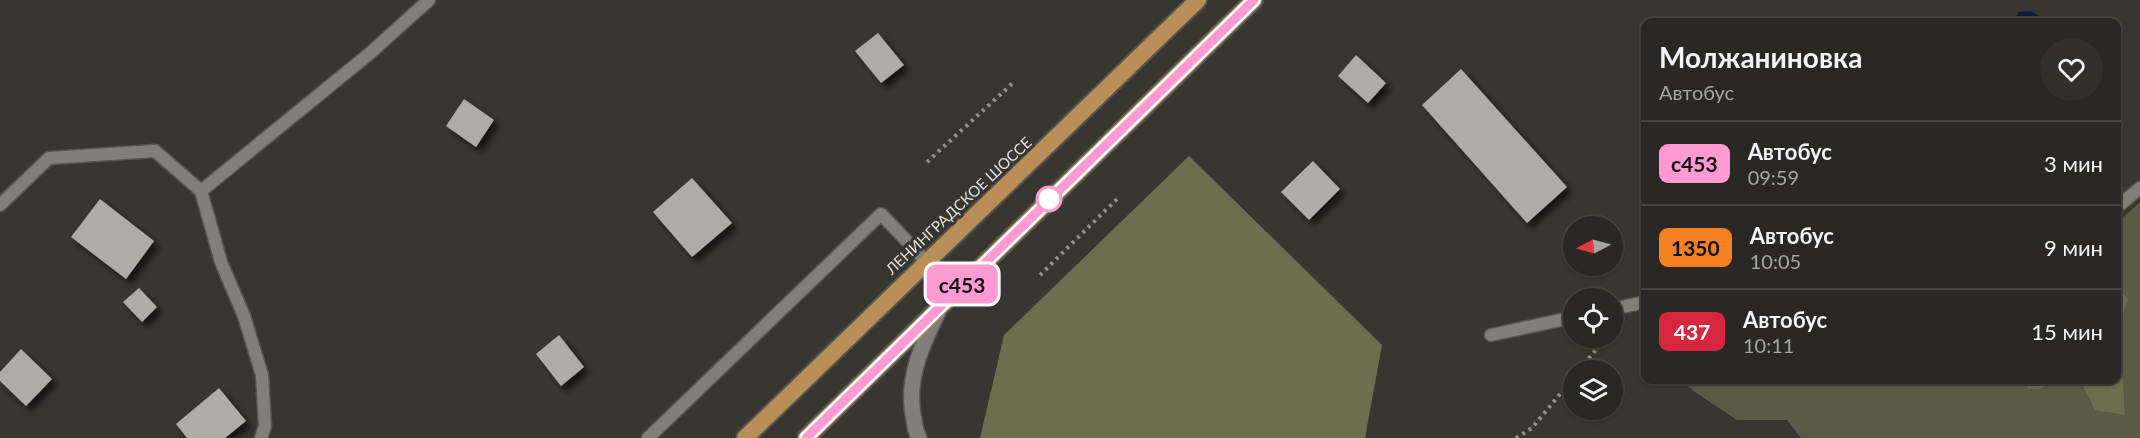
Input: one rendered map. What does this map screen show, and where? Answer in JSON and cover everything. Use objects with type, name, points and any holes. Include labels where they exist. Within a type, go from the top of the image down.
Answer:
[{"type":"highway","name":"ЛЕНИНГРАДСКОЕ ШОССЕ","points":[[745,438],[1198,0]]},
{"type":"highway","points":[[806,438],[1254,0]]},
{"type":"street","points":[[919,438],[911,409],[914,367],[942,305]]},
{"type":"lane","points":[[201,191],[369,54],[429,0]]},
{"type":"lane","points":[[0,205],[49,158],[61,157],[155,151],[201,191],[221,262],[244,316],[262,375],[265,426],[261,438]]},
{"type":"lane","points":[[2121,204],[2140,188]]},
{"type":"lane","points":[[648,438],[881,214],[926,261]]},
{"type":"lane","points":[[1623,307],[1641,303]]},
{"type":"lane","points":[[1491,334],[1563,319]]},
{"type":"path","points":[[927,162],[1014,82]]},
{"type":"path","points":[[1040,275],[1118,198]]},
{"type":"path","points":[[1587,360],[1598,348]]},
{"type":"path","points":[[1516,438],[1532,428],[1563,390]]},
{"type":"green space","points":[[1189,156],[1382,345],[1365,438],[980,438],[1004,335]]},
{"type":"green space","points":[[2140,202],[2140,438],[1801,438],[1787,420],[1737,420],[1685,384],[2025,384],[2028,389],[2042,389],[2049,384],[2082,384],[2125,415],[2121,373],[2121,315],[2123,314],[2121,219]]},
{"type":"green space","points":[[2121,291],[2128,299],[2121,315]]},
{"type":"green space","points":[[2121,373],[2125,415],[2095,410],[2082,384],[2121,384]]},
{"type":"green space","points":[[2025,384],[2049,384],[2042,389],[2028,389]]},
{"type":"water","points":[[2031,11],[2042,18],[2017,18],[2018,12]]},
{"type":"building","points":[[878,33],[904,65],[881,83],[855,51]]},
{"type":"building","points":[[1356,55],[1386,83],[1368,103],[1338,76]]},
{"type":"building","points":[[1461,69],[1567,187],[1527,223],[1422,105]]},
{"type":"building","points":[[464,99],[494,120],[476,147],[446,126]]},
{"type":"building","points":[[1313,161],[1340,189],[1309,220],[1281,192]]},
{"type":"building","points":[[692,178],[732,223],[692,257],[653,212]]},
{"type":"building","points":[[100,199],[154,241],[126,279],[71,237]]},
{"type":"building","points":[[139,288],[157,307],[142,322],[123,302]]},
{"type":"building","points":[[559,335],[584,367],[561,386],[536,354]]},
{"type":"building","points":[[21,349],[52,379],[26,406],[0,381],[0,372]]},
{"type":"building","points":[[219,388],[246,421],[225,438],[187,438],[176,424]]},
{"type":"bus line","name":"с453","points":[[806,438],[1254,0]]}]
